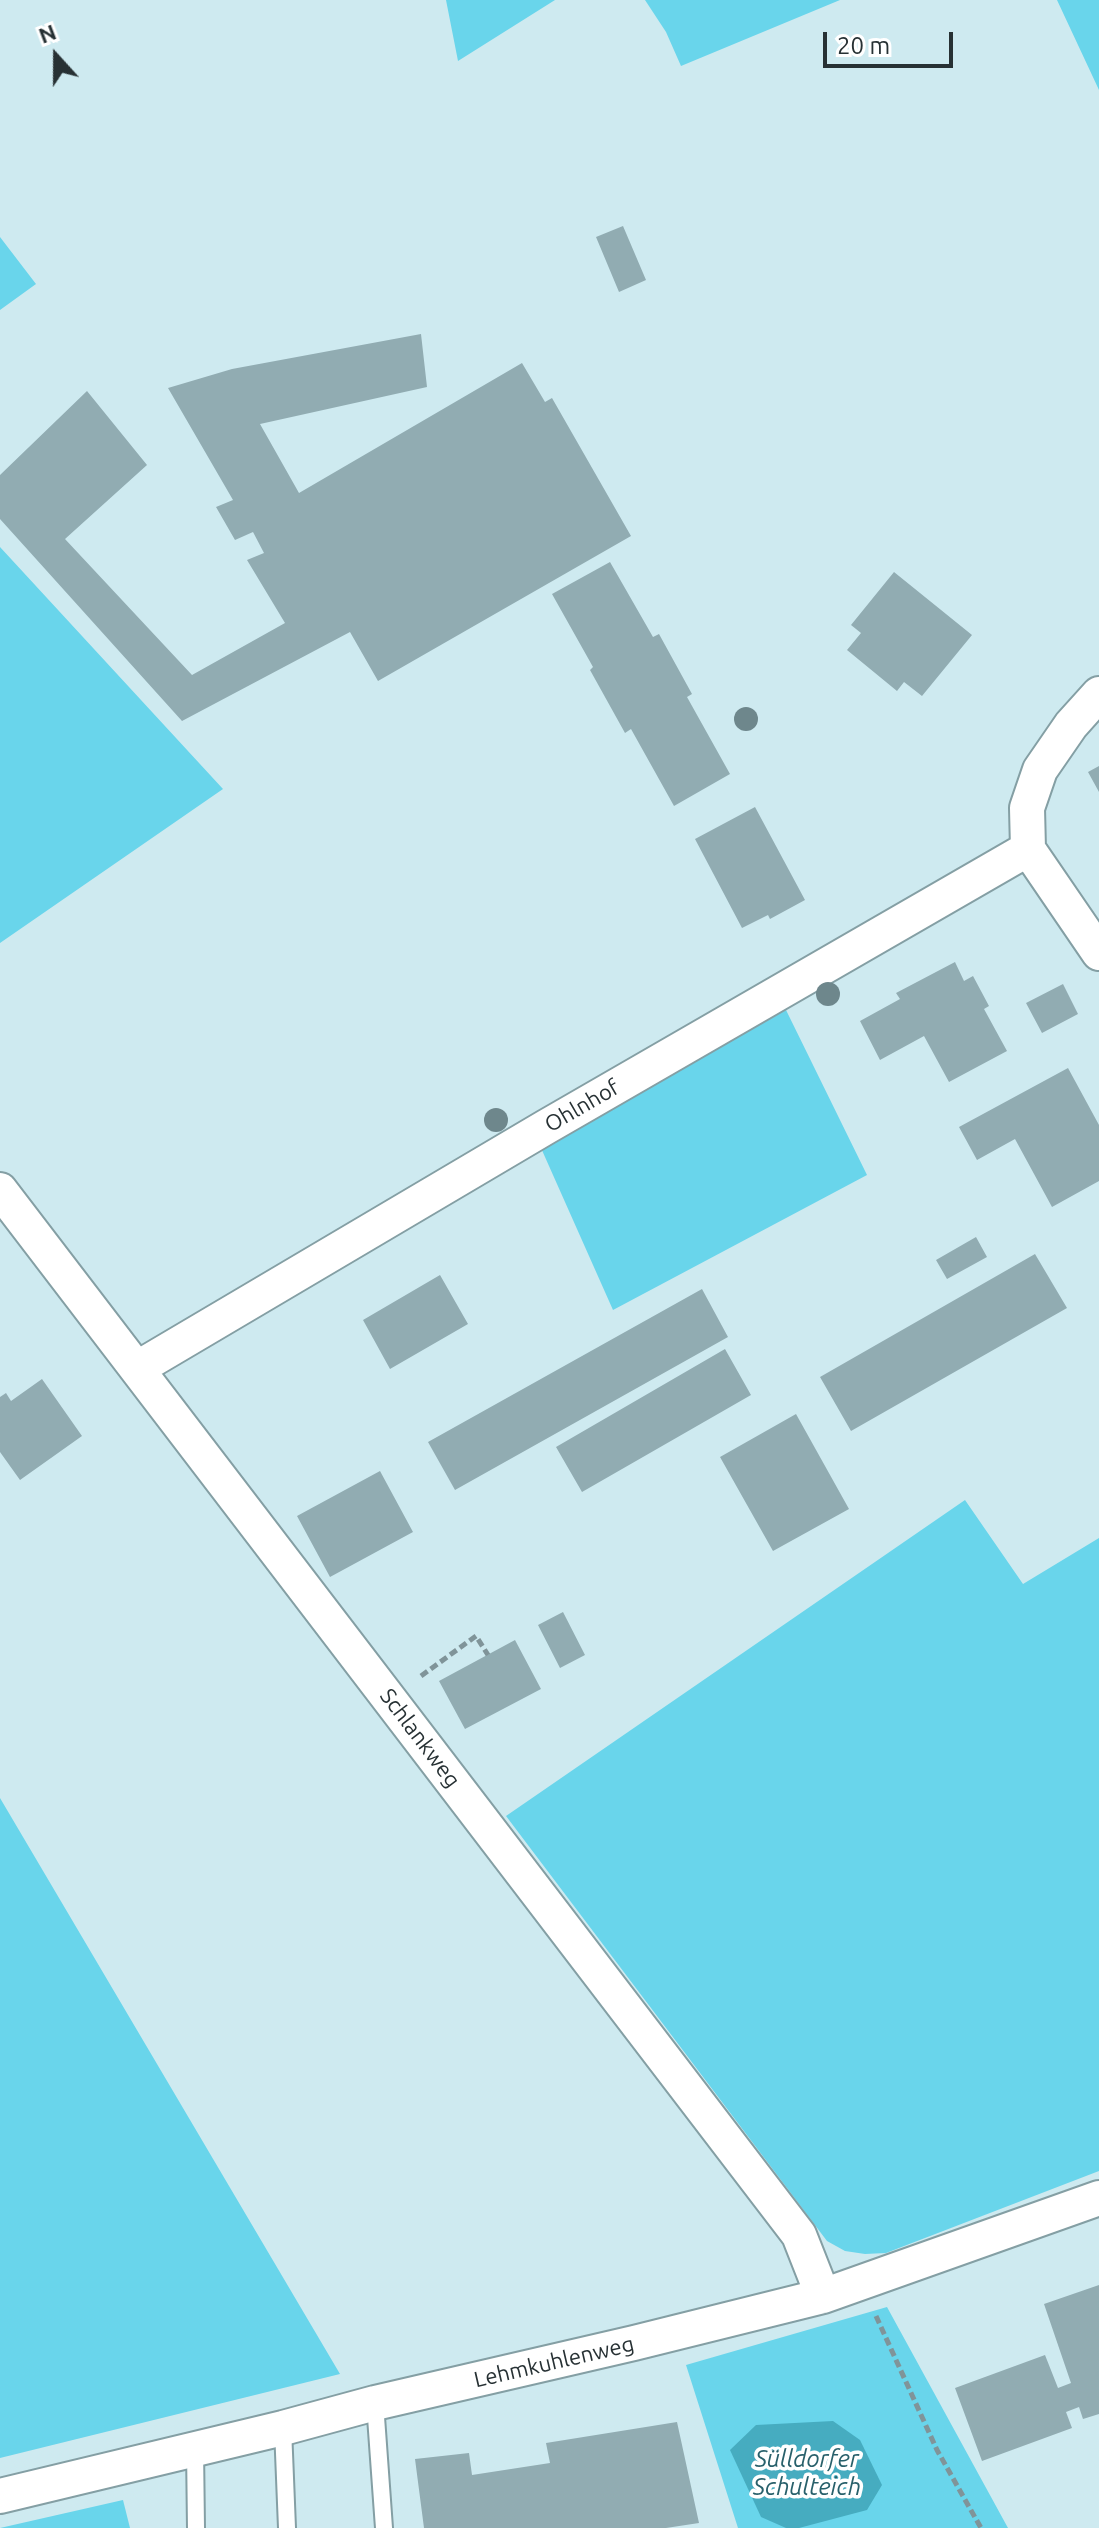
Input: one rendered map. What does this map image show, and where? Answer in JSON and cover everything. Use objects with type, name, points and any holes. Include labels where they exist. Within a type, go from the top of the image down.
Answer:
[{"type":"street","points":[[1099,694],[1071,725],[1040,770],[1027,808],[1028,849],[1099,953]]},
{"type":"street","name":"Ohlnhof","points":[[138,1368],[546,1127],[1028,849]]},
{"type":"street","name":"Schlankweg","points":[[0,1190],[799,2235],[823,2296]]},
{"type":"street","name":"Lehmkuhlenweg","points":[[0,2496],[823,2296],[1099,2198]]},
{"type":"lane","points":[[375,2403],[384,2528]]},
{"type":"lane","points":[[283,2428],[287,2528]]},
{"type":"lane","points":[[195,2448],[196,2528]]},
{"type":"path","points":[[391,1700],[476,1636],[488,1655]]},
{"type":"path","points":[[861,2282],[937,2450],[981,2528]]},
{"type":"shaded area","points":[[446,0],[555,0],[458,61]]},
{"type":"shaded area","points":[[645,0],[840,0],[681,66],[666,32]]},
{"type":"shaded area","points":[[1057,0],[1099,0],[1099,90]]},
{"type":"shaded area","points":[[0,237],[36,284],[0,310]]},
{"type":"shaded area","points":[[0,547],[223,789],[0,943]]},
{"type":"shaded area","points":[[786,1010],[867,1175],[613,1310],[541,1148]]},
{"type":"shaded area","points":[[965,1500],[1023,1584],[1099,1538],[1099,2171],[886,2253],[865,2254],[845,2251],[827,2241],[506,1816]]},
{"type":"shaded area","points":[[0,1798],[340,2374],[0,2458]]},
{"type":"shaded area","points":[[887,2307],[1008,2528],[738,2528],[686,2365]]},
{"type":"shaded area","points":[[123,2500],[130,2528],[0,2528]]},
{"type":"water","name":"Sülldorfer Schulteich","points":[[833,2421],[860,2440],[882,2485],[867,2510],[799,2528],[786,2528],[761,2517],[730,2450],[756,2425]]},
{"type":"building","points":[[623,226],[646,280],[619,292],[596,237]]},
{"type":"building","points":[[421,334],[427,387],[260,424],[299,493],[522,363],[545,402],[552,398],[631,536],[378,681],[350,632],[182,721],[0,519],[0,475],[87,391],[147,465],[65,539],[192,675],[285,623],[247,560],[264,553],[253,532],[235,540],[216,507],[233,500],[168,388],[232,369]]},
{"type":"building","points":[[610,562],[653,637],[659,634],[692,694],[687,697],[730,774],[674,806],[631,729],[625,733],[552,594]]},
{"type":"building","points":[[894,572],[972,635],[922,696],[904,682],[897,691],[847,650],[861,633],[851,625]]},
{"type":"building","points":[[1099,766],[1099,792],[1088,772]]},
{"type":"building","points":[[755,807],[805,900],[770,919],[768,915],[742,928],[695,839]]},
{"type":"building","points":[[955,962],[964,981],[973,976],[989,1006],[984,1009],[1007,1051],[949,1082],[924,1036],[880,1060],[860,1021],[900,999],[896,993]]},
{"type":"building","points":[[1063,984],[1078,1014],[1042,1033],[1026,1003]]},
{"type":"building","points":[[1068,1068],[1099,1125],[1099,1181],[1052,1207],[1015,1139],[977,1160],[959,1127]]},
{"type":"building","points":[[976,1237],[987,1257],[947,1279],[936,1260]]},
{"type":"building","points":[[1035,1254],[1067,1308],[851,1431],[820,1377]]},
{"type":"building","points":[[440,1275],[468,1324],[390,1369],[363,1320]]},
{"type":"building","points":[[702,1289],[728,1337],[455,1490],[428,1442]]},
{"type":"building","points":[[725,1349],[751,1395],[582,1492],[556,1447]]},
{"type":"building","points":[[42,1379],[82,1436],[20,1480],[0,1452],[0,1397],[6,1393],[11,1401]]},
{"type":"building","points":[[796,1414],[849,1509],[773,1551],[720,1457]]},
{"type":"building","points":[[380,1471],[413,1532],[330,1577],[297,1516]]},
{"type":"building","points":[[563,1612],[585,1655],[560,1668],[538,1625]]},
{"type":"building","points":[[515,1640],[541,1689],[465,1729],[439,1681]]},
{"type":"building","points":[[1099,2285],[1099,2414],[1083,2419],[1079,2407],[1066,2412],[1072,2428],[982,2461],[955,2388],[1045,2355],[1058,2388],[1071,2383],[1044,2304]]},
{"type":"building","points":[[677,2422],[699,2523],[666,2528],[424,2528],[415,2459],[469,2453],[472,2475],[550,2463],[546,2443]]}]
